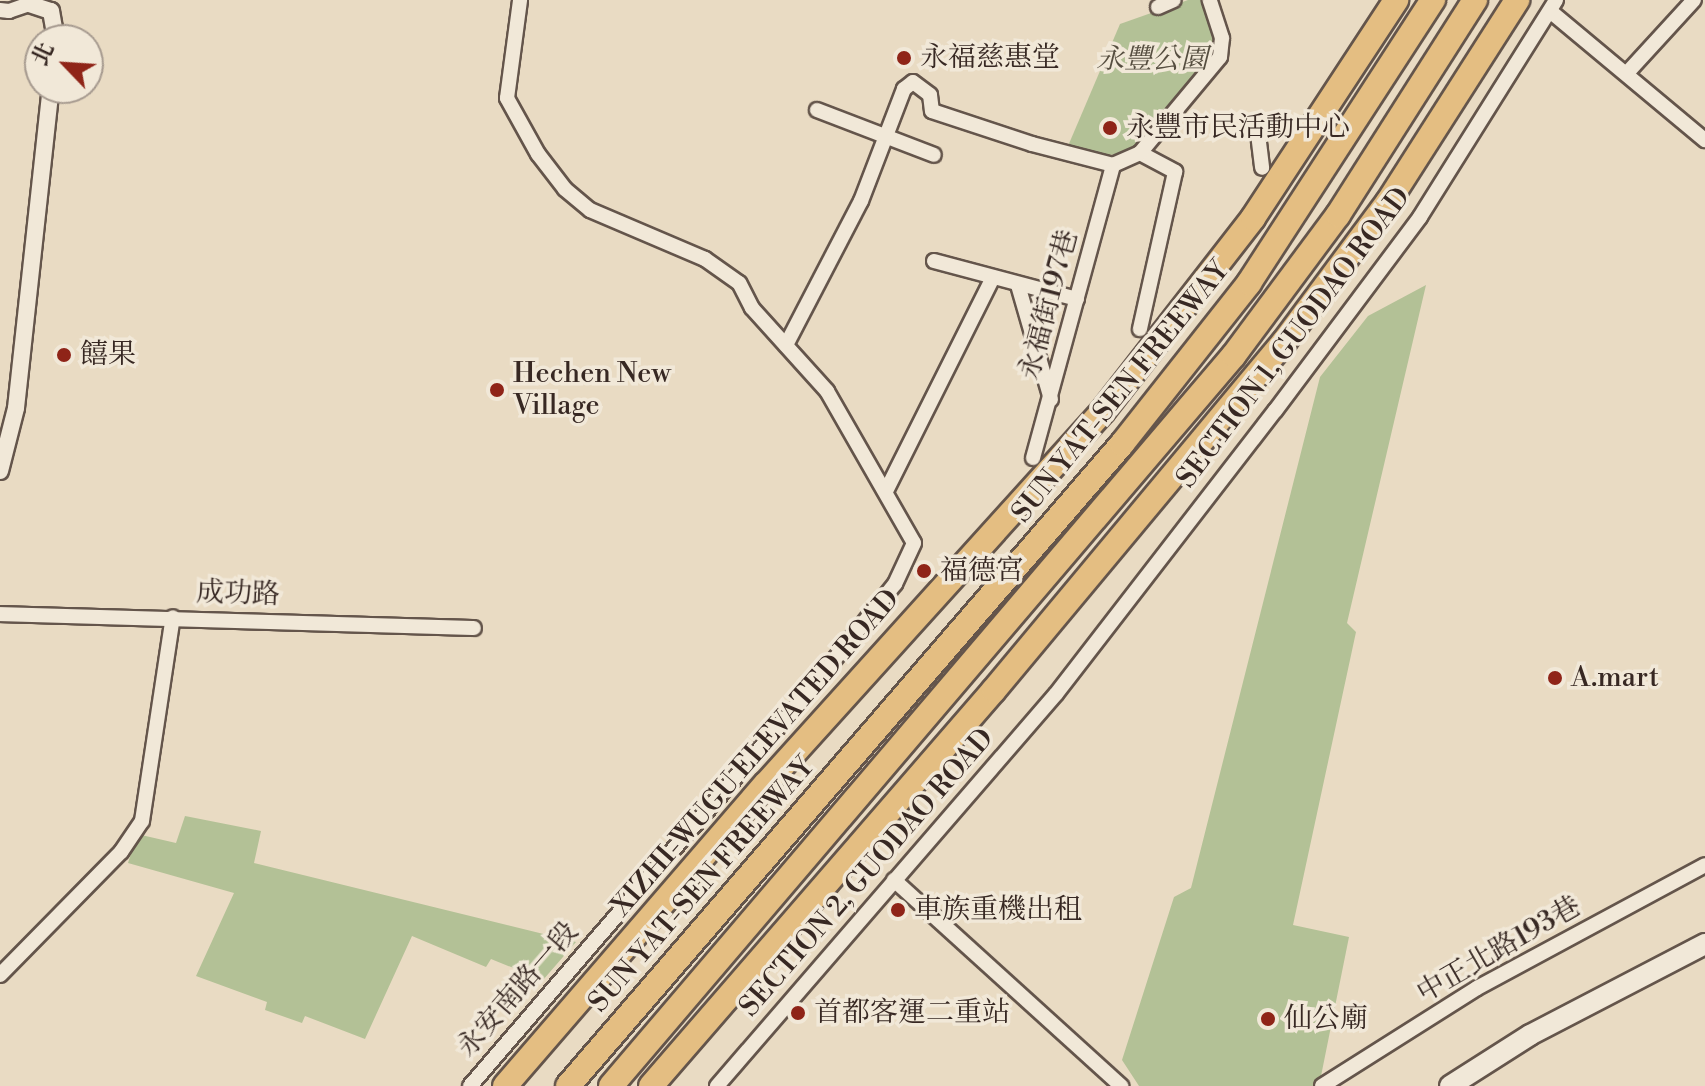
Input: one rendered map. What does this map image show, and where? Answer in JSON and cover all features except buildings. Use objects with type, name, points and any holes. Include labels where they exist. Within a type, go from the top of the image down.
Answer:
[{"type":"highway","name":"XIZHI-WUGU ELEVATED ROAD","points":[[505,1086],[766,784],[1103,411],[1253,218],[1396,0]]},
{"type":"highway","name":"SUN YAT-SEN FREEWAY","points":[[568,1086],[1122,444],[1249,283],[1433,0]]},
{"type":"highway","name":"SUN YAT-SEN FREEWAY","points":[[611,1086],[1234,355],[1338,215],[1475,0]]},
{"type":"highway","points":[[651,1086],[994,690],[1284,342],[1388,202],[1517,0]]},
{"type":"main road","points":[[1459,1085],[1530,1035],[1705,944]]},
{"type":"street","points":[[520,0],[507,98],[538,154],[565,189],[590,210],[705,259],[739,283],[752,308],[827,391],[886,491]]},
{"type":"street","points":[[1158,7],[1174,0]]},
{"type":"street","points":[[786,345],[861,201],[904,89],[913,82],[930,95],[932,111],[1032,144],[1113,165],[1140,153],[1220,57],[1222,38],[1210,0]]},
{"type":"street","points":[[1627,73],[1694,0]]},
{"type":"street","points":[[0,10],[9,11],[31,2],[51,11],[53,24]]},
{"type":"street","points":[[1553,6],[1705,140]]},
{"type":"street","name":"SECTION 1, GUODAO ROAD","points":[[1056,694],[1420,217],[1553,6]]},
{"type":"street","points":[[0,471],[16,408],[49,104]]},
{"type":"street","points":[[817,110],[885,139],[934,155]]},
{"type":"street","points":[[1258,134],[1262,168]]},
{"type":"street","points":[[1140,153],[1175,172],[1140,329]]},
{"type":"street","name":"永福街197巷","points":[[1033,458],[1113,165]]},
{"type":"street","points":[[934,261],[1077,299]]},
{"type":"street","points":[[886,491],[993,277]]},
{"type":"street","points":[[1018,285],[1051,399]]},
{"type":"street","name":"永安南路一段","points":[[470,1086],[802,700],[895,584],[914,543],[886,491]]},
{"type":"street","name":"成功路","points":[[0,614],[474,628]]},
{"type":"street","points":[[0,975],[121,852],[142,821],[173,617]]},
{"type":"street","name":"SECTION 2, GUODAO ROAD","points":[[717,1086],[1056,694]]},
{"type":"street","name":"中正北路193巷","points":[[1322,1086],[1477,988],[1705,865]]},
{"type":"street","points":[[894,880],[1117,1082]]},
{"type":"green space","name":"永豐公園","points":[[1188,0],[1202,0],[1218,40],[1213,55],[1131,153],[1097,156],[1068,146],[1120,24]]},
{"type":"green space","points":[[1426,285],[1347,623],[1356,632],[1293,925],[1349,937],[1319,1086],[1139,1086],[1122,1060],[1174,897],[1191,888],[1320,377],[1368,316]]},
{"type":"green space","points":[[185,816],[261,831],[254,863],[576,942],[543,980],[491,959],[486,967],[412,936],[365,1039],[305,1016],[302,1023],[265,1010],[267,1002],[196,976],[234,893],[128,863],[137,834],[176,843]]},
{"type":"place","name":"永福慈惠堂","points":[[904,58]]},
{"type":"place","name":"永豐市民活動中心","points":[[1110,128]]},
{"type":"place","name":"饎果","points":[[64,355]]},
{"type":"place","name":"Hechen New Village","points":[[497,390]]},
{"type":"place","name":"福德宮","points":[[924,571]]},
{"type":"place","name":"A.mart","points":[[1555,678]]},
{"type":"place","name":"車族重機出租","points":[[898,910]]},
{"type":"place","name":"首都客運二重站","points":[[798,1013]]},
{"type":"place","name":"仙公廟","points":[[1268,1019]]}]
